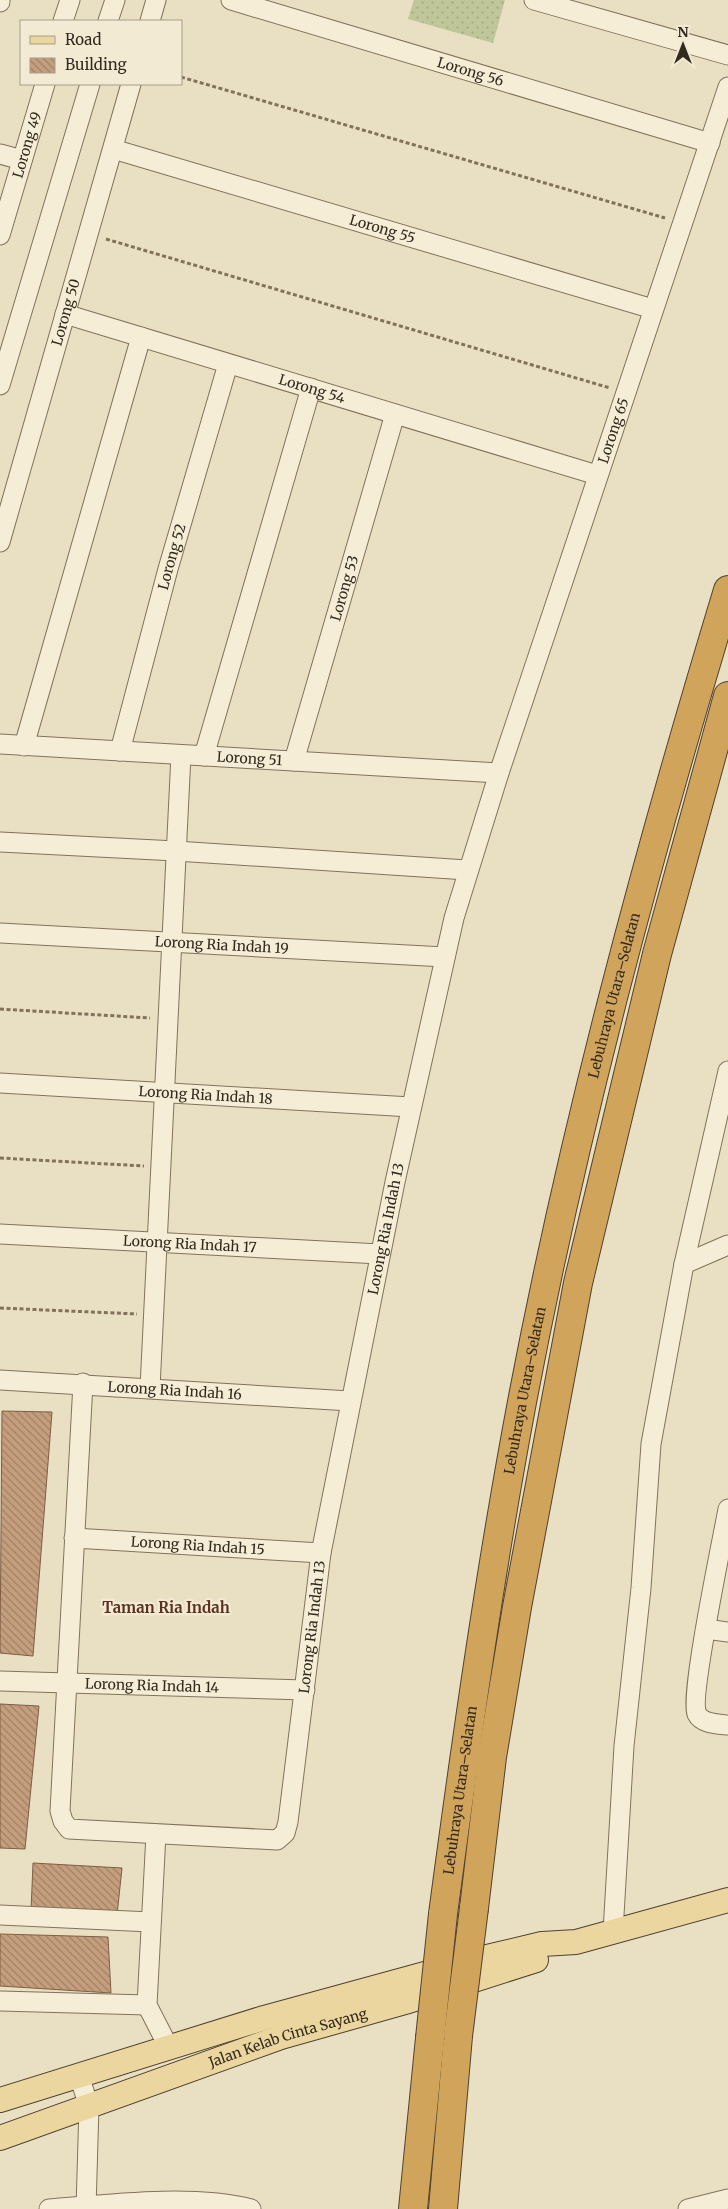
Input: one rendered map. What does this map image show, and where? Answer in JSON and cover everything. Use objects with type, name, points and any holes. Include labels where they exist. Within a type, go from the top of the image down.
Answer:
[{"type":"highway","name":"Lebuhraya Utara–Selatan","points":[[413,2209],[443,1914],[486,1600],[522,1401],[547,1277],[580,1133],[632,926],[684,733],[728,590]]},
{"type":"highway","name":"Lebuhraya Utara–Selatan","points":[[443,2209],[458,2036],[492,1757],[515,1617],[576,1292],[657,954],[728,696]]},
{"type":"main road","name":"Jalan Kelab Cinta Sayang","points":[[0,2100],[264,2018],[483,1958],[542,1944],[576,1942],[728,1900]]},
{"type":"main road","name":"Jalan Kelab Cinta Sayang","points":[[0,2138],[280,2037],[405,2002],[548,1957],[576,1942]]},
{"type":"street","points":[[63,20],[70,0]]},
{"type":"street","points":[[108,20],[115,0]]},
{"type":"street","points":[[150,20],[156,0]]},
{"type":"street","name":"Lorong 56","points":[[231,0],[710,143]]},
{"type":"street","points":[[534,0],[728,55]]},
{"type":"street","name":"Lorong 49","points":[[0,235],[45,85]]},
{"type":"street","points":[[0,385],[90,85]]},
{"type":"street","name":"Lorong 50","points":[[0,542],[132,85]]},
{"type":"street","name":"Lorong 65","points":[[499,773],[624,392],[728,87]]},
{"type":"street","name":"Lorong 55","points":[[113,149],[653,309]]},
{"type":"street","points":[[0,154],[22,160]]},
{"type":"street","name":"Lorong 54","points":[[65,314],[598,475]]},
{"type":"street","points":[[24,746],[141,337]]},
{"type":"street","name":"Lorong 52","points":[[120,751],[168,569],[228,364]]},
{"type":"street","points":[[204,756],[311,388]]},
{"type":"street","name":"Lorong 53","points":[[294,761],[395,414]]},
{"type":"street","name":"Lorong 51","points":[[0,744],[499,773]]},
{"type":"street","points":[[150,1388],[181,755]]},
{"type":"street","name":"Lorong Ria Indah 13","points":[[83,1383],[60,1811],[63,1821],[69,1828],[267,1841],[282,1837],[288,1822],[321,1553],[350,1400],[411,1106],[445,956],[468,870],[499,773]]},
{"type":"street","points":[[0,842],[176,851],[468,870]]},
{"type":"street","name":"Lorong Ria Indah 19","points":[[0,933],[445,956]]},
{"type":"street","points":[[613,1932],[624,1746],[640,1588],[651,1444],[684,1264],[728,1070]]},
{"type":"street","name":"Lorong Ria Indah 18","points":[[0,1083],[411,1106]]},
{"type":"street","name":"Lorong Ria Indah 17","points":[[0,1234],[380,1254]]},
{"type":"street","points":[[684,1264],[706,1257],[728,1245]]},
{"type":"street","name":"Lorong Ria Indah 16","points":[[0,1380],[83,1383],[350,1400]]},
{"type":"street","points":[[728,1509],[725,1545],[706,1629],[695,1700],[696,1712],[701,1719],[728,1725]]},
{"type":"street","name":"Lorong Ria Indah 15","points":[[74,1538],[321,1553]]},
{"type":"street","points":[[706,1629],[728,1632]]},
{"type":"street","name":"Lorong Ria Indah 14","points":[[0,1681],[305,1690]]},
{"type":"street","points":[[156,1834],[147,2005],[169,2048]]},
{"type":"street","points":[[0,1915],[151,1922]]},
{"type":"street","points":[[0,2002],[147,2005]]},
{"type":"street","points":[[79,2076],[89,2106],[86,2208]]},
{"type":"street","points":[[688,2209],[728,2199]]},
{"type":"street","points":[[49,2209],[178,2203],[233,2204],[252,2209]]},
{"type":"path","points":[[182,76],[682,223]]},
{"type":"path","points":[[88,234],[624,392]]},
{"type":"path","points":[[0,1009],[168,1018]]},
{"type":"path","points":[[0,1158],[160,1166]]},
{"type":"path","points":[[0,1308],[153,1315]]},
{"type":"green space","points":[[414,0],[505,0],[493,43],[408,19]]},
{"type":"building","points":[[2,1411],[52,1412],[33,1656],[0,1653]]},
{"type":"building","points":[[0,1704],[39,1706],[25,1849],[0,1848]]},
{"type":"building","points":[[33,1863],[122,1868],[117,1915],[31,1911]]},
{"type":"building","points":[[0,1934],[108,1937],[111,1993],[0,1986]]},
{"type":"district","name":"Taman Ria Indah","points":[[166,1608]]}]
